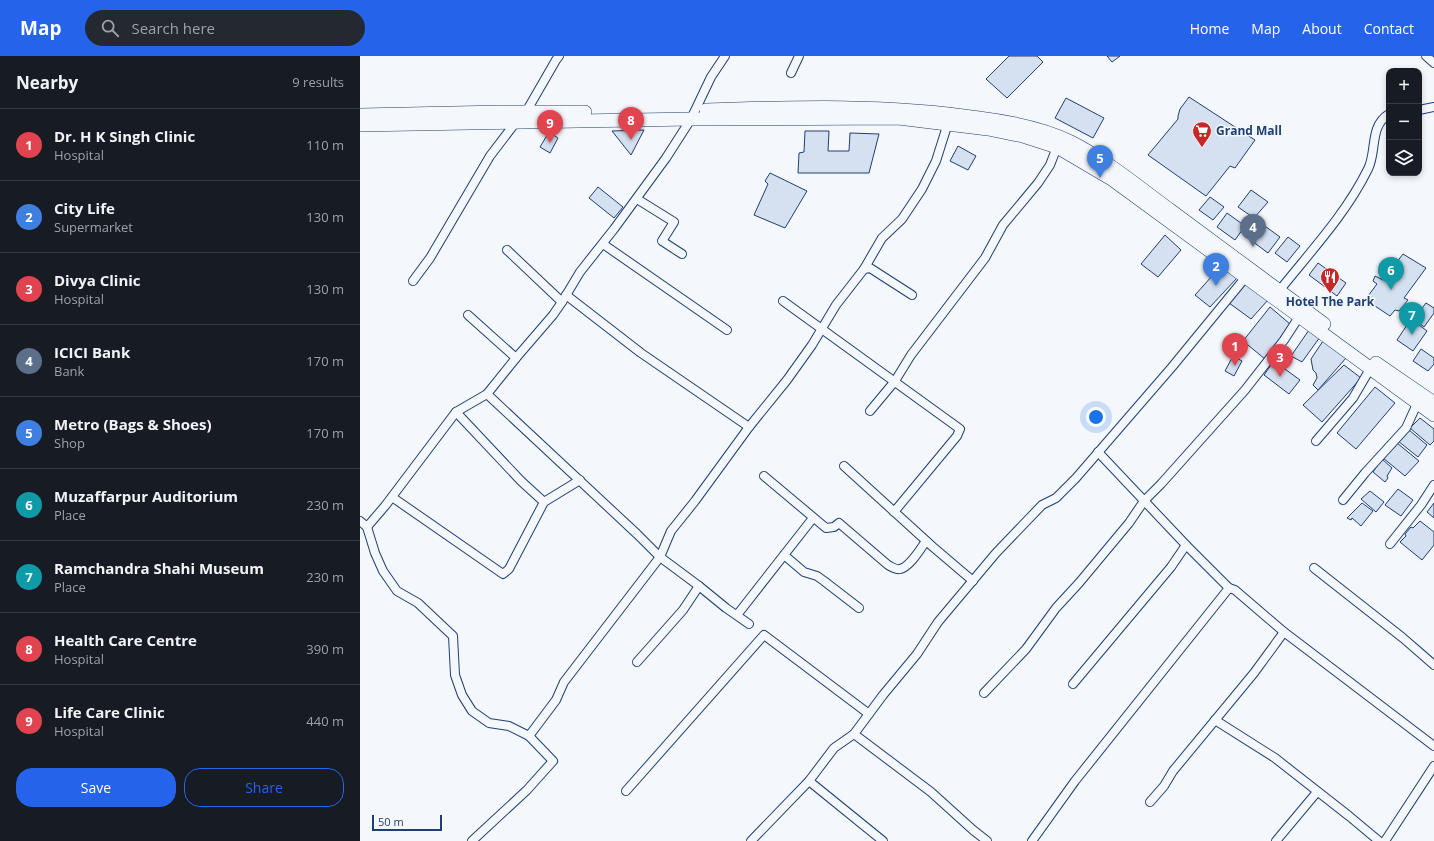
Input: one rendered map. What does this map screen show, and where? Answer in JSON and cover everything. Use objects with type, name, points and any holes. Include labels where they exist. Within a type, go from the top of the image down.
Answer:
[{"type":"main road","points":[[360,126],[516,122],[807,108],[911,110],[951,113],[1028,126],[1071,142],[1102,161],[1279,290],[1370,359],[1434,403]]},
{"type":"main road","points":[[360,115],[610,112],[898,118],[988,129],[1023,136],[1057,147],[1113,180],[1370,370],[1434,415]]},
{"type":"street","points":[[526,112],[559,56]]},
{"type":"street","points":[[367,527],[456,412],[487,394],[553,315],[580,272],[637,199],[666,158],[692,114],[711,77],[725,56]]},
{"type":"street","points":[[791,73],[799,56]]},
{"type":"street","points":[[1426,56],[1434,63]]},
{"type":"street","points":[[1422,109],[1434,107]]},
{"type":"street","points":[[1279,290],[1360,186],[1370,166],[1374,141],[1380,122],[1386,117]]},
{"type":"street","points":[[413,281],[430,258],[490,156],[516,122]]},
{"type":"street","points":[[529,736],[556,700],[564,682],[660,557],[671,531],[695,502],[749,427],[787,380],[836,305],[864,269],[882,238],[902,218],[922,189],[936,161],[948,124]]},
{"type":"street","points":[[870,411],[895,381],[911,355],[985,258],[1003,225],[1038,183],[1050,165],[1057,147]]},
{"type":"street","points":[[637,199],[674,222],[662,241],[682,254]]},
{"type":"street","points":[[603,244],[727,330]]},
{"type":"street","points":[[506,250],[564,298],[749,427]]},
{"type":"street","points":[[864,269],[870,268],[912,295]]},
{"type":"street","points":[[751,841],[809,781],[834,748],[854,734],[917,654],[938,622],[996,553],[1042,505],[1056,498],[1076,478],[1172,367],[1245,278]]},
{"type":"street","points":[[783,301],[821,330],[895,381],[960,429],[957,436],[894,512]]},
{"type":"street","points":[[468,314],[516,358]]},
{"type":"street","points":[[984,693],[1026,649],[1056,608],[1079,584],[1129,523],[1144,501],[1245,390],[1284,340],[1299,317]]},
{"type":"street","points":[[1316,441],[1353,398],[1370,370]]},
{"type":"street","points":[[487,394],[660,557],[749,624]]},
{"type":"street","points":[[1343,500],[1365,473],[1406,428],[1418,404]]},
{"type":"street","points":[[456,412],[521,481],[544,502]]},
{"type":"street","points":[[1098,452],[1229,588],[1235,590],[1284,632],[1434,746]]},
{"type":"street","points":[[844,466],[926,541],[973,581]]},
{"type":"street","points":[[764,476],[826,528],[834,527],[839,523],[888,565],[894,568],[900,569],[908,564],[926,541]]},
{"type":"street","points":[[392,496],[503,574],[509,569],[544,502],[580,480]]},
{"type":"street","points":[[1390,544],[1421,505],[1434,485]]},
{"type":"street","points":[[737,616],[813,518]]},
{"type":"street","points":[[360,521],[367,527],[375,553],[383,571],[397,591],[418,603],[453,636],[455,675],[462,695],[472,711],[489,723],[509,726],[529,736],[553,761],[528,790],[472,841]]},
{"type":"street","points":[[1073,684],[1171,567],[1186,545]]},
{"type":"street","points":[[784,556],[804,572],[817,576],[859,608]]},
{"type":"street","points":[[1314,568],[1403,638],[1434,665]]},
{"type":"street","points":[[637,662],[683,610],[699,586]]},
{"type":"street","points":[[1032,841],[1075,781],[1229,588]]},
{"type":"street","points":[[1150,802],[1164,786],[1173,771],[1254,673],[1284,632]]},
{"type":"street","points":[[626,791],[764,635],[869,714]]},
{"type":"street","points":[[1215,720],[1275,758],[1379,841]]},
{"type":"street","points":[[854,734],[931,792],[987,841]]},
{"type":"street","points":[[1385,841],[1434,766]]},
{"type":"street","points":[[809,781],[883,841]]},
{"type":"street","points":[[1276,841],[1317,792]]},
{"type":"building","points":[[1009,56],[1037,56],[1043,62],[1007,98],[986,79]]},
{"type":"building","points":[[1107,56],[1120,56],[1112,62]]},
{"type":"building","name":"Grand Mall","points":[[1189,97],[1255,140],[1235,168],[1230,166],[1206,196],[1148,155],[1178,119],[1180,109]]},
{"type":"building","points":[[1066,98],[1104,118],[1093,138],[1055,118]]},
{"type":"building","points":[[644,130],[631,155],[612,131]]},
{"type":"building","points":[[805,131],[829,131],[828,151],[849,151],[850,133],[879,134],[869,173],[798,173],[799,153],[804,152]]},
{"type":"building","points":[[549,132],[558,138],[550,153],[540,147]]},
{"type":"building","points":[[958,146],[976,156],[968,170],[950,161]]},
{"type":"building","points":[[770,173],[807,191],[785,228],[754,215],[768,184],[765,181]]},
{"type":"building","points":[[598,187],[623,207],[614,218],[589,198]]},
{"type":"building","points":[[1251,190],[1268,202],[1254,218],[1238,207]]},
{"type":"building","points":[[1210,197],[1224,207],[1213,220],[1199,210]]},
{"type":"building","points":[[1227,213],[1245,226],[1235,240],[1217,227]]},
{"type":"building","points":[[1262,224],[1280,237],[1268,253],[1248,238]]},
{"type":"building","points":[[1165,235],[1181,250],[1158,277],[1141,264]]},
{"type":"building","points":[[1288,237],[1300,246],[1287,262],[1275,253]]},
{"type":"building","points":[[1403,254],[1426,268],[1404,298],[1408,300],[1399,311],[1395,310],[1390,316],[1369,302],[1371,299],[1368,296],[1377,284],[1373,281],[1375,276],[1383,280]]},
{"type":"building","points":[[1318,263],[1346,283],[1337,296],[1309,275]]},
{"type":"building","points":[[1221,266],[1237,278],[1210,307],[1195,295]]},
{"type":"building","points":[[1245,283],[1268,300],[1251,319],[1229,303]]},
{"type":"building","points":[[1426,303],[1434,308],[1434,313],[1424,327],[1414,319]]},
{"type":"building","points":[[1270,307],[1290,324],[1265,359],[1243,341]]},
{"type":"building","points":[[1411,319],[1427,331],[1413,351],[1397,340]]},
{"type":"building","points":[[1309,330],[1320,337],[1302,362],[1291,356]]},
{"type":"building","points":[[1323,341],[1346,358],[1318,390],[1313,385],[1317,378],[1316,373],[1313,370],[1311,359]]},
{"type":"building","points":[[1421,349],[1434,358],[1434,364],[1428,371],[1413,361]]},
{"type":"building","points":[[1233,356],[1242,361],[1234,376],[1225,371]]},
{"type":"building","points":[[1274,361],[1300,380],[1289,394],[1264,375]]},
{"type":"building","points":[[1344,365],[1361,378],[1322,422],[1303,405]]},
{"type":"building","points":[[1375,387],[1395,403],[1356,449],[1337,433]]},
{"type":"building","points":[[1420,418],[1434,429],[1434,441],[1430,445],[1410,428]]},
{"type":"building","points":[[1409,430],[1427,445],[1418,457],[1398,441]]},
{"type":"building","points":[[1397,443],[1419,461],[1405,476],[1383,458]]},
{"type":"building","points":[[1382,459],[1392,468],[1385,482],[1373,472]]},
{"type":"building","points":[[1398,489],[1413,500],[1401,516],[1385,505]]},
{"type":"building","points":[[1370,491],[1384,502],[1376,512],[1361,499]]},
{"type":"building","points":[[1362,503],[1373,511],[1361,526],[1352,518],[1351,520],[1347,518]]},
{"type":"building","points":[[1434,503],[1434,518],[1427,512]]},
{"type":"building","points":[[1420,521],[1434,532],[1434,545],[1422,560],[1400,542],[1406,536],[1405,534],[1411,527],[1413,528]]},
{"type":"place","name":"Health Care Centre","points":[[631,140]]},
{"type":"place","name":"Life Care Clinic","points":[[550,143]]},
{"type":"place","name":"Grand Mall","points":[[1202,148]]},
{"type":"place","name":"Metro (Bags & Shoes)","points":[[1100,178]]},
{"type":"place","name":"ICICI Bank","points":[[1253,247]]},
{"type":"place","name":"City Life","points":[[1216,286]]},
{"type":"place","name":"Muzaffarpur Auditorium","points":[[1391,290]]},
{"type":"place","name":"Hotel The Park","points":[[1330,294]]},
{"type":"place","name":"Ramchandra Shahi Museum","points":[[1412,335]]},
{"type":"place","name":"Dr. H K Singh Clinic","points":[[1235,366]]},
{"type":"place","name":"Divya Clinic","points":[[1280,377]]}]
